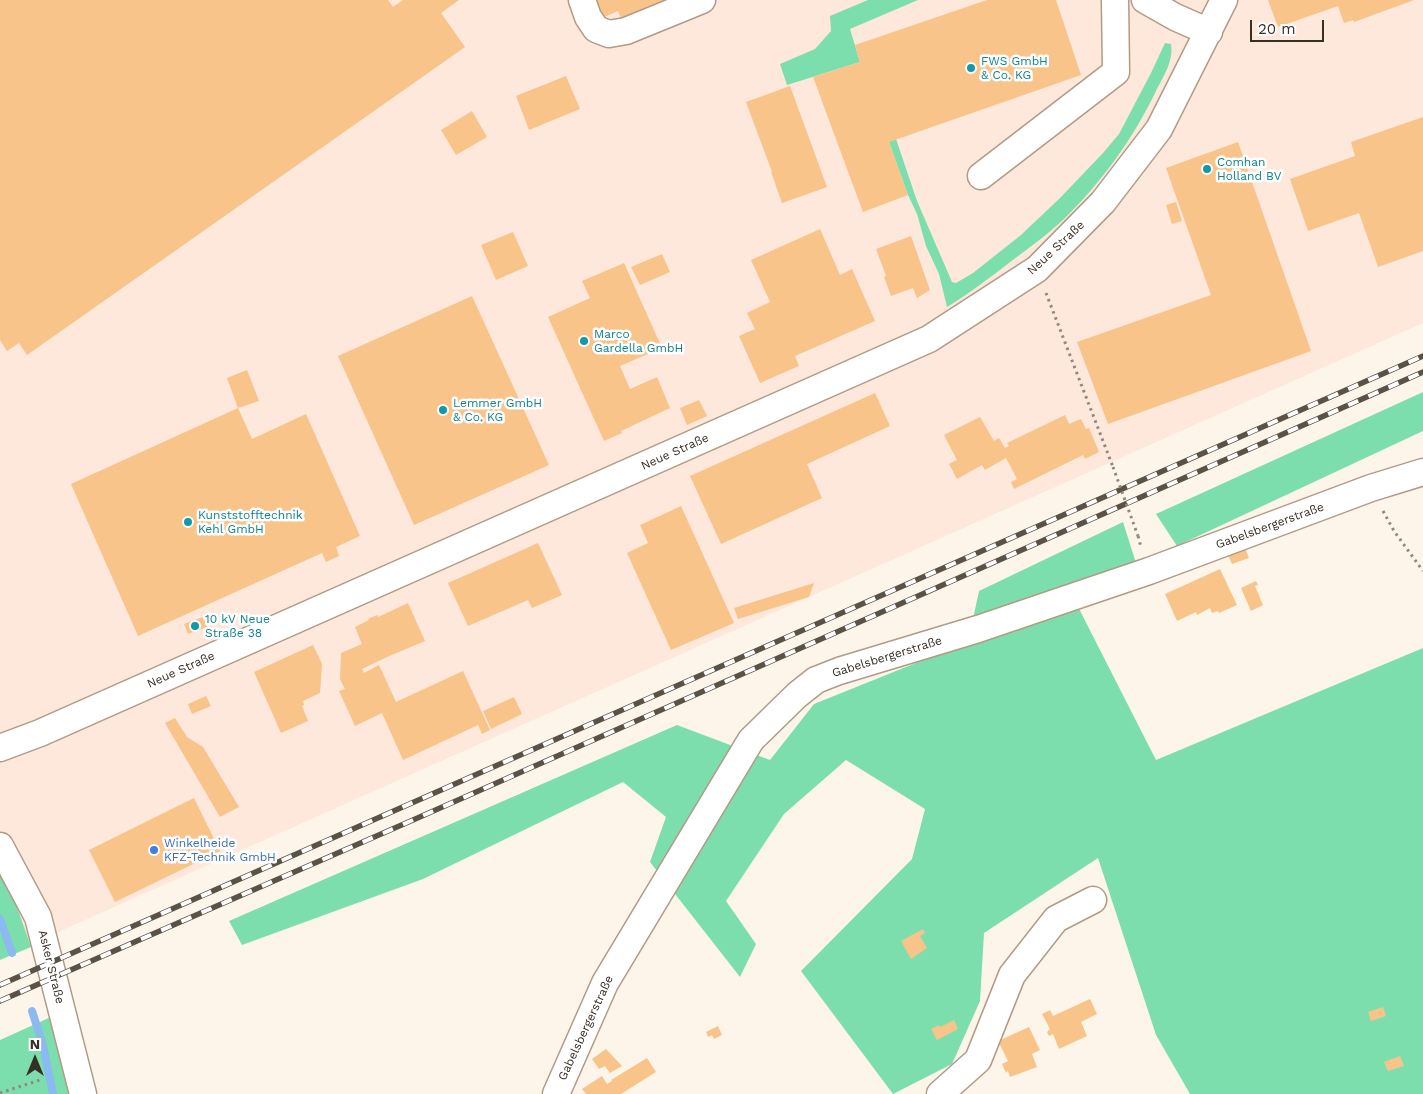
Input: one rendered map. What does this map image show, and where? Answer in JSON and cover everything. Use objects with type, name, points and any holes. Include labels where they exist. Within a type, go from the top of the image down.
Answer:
[{"type":"street","points":[[582,0],[588,17],[596,29],[609,34],[626,31],[702,0]]},
{"type":"street","points":[[981,176],[1116,72],[1115,0]]},
{"type":"street","points":[[1146,0],[1175,17],[1209,32]]},
{"type":"street","name":"Neue Straße","points":[[0,748],[57,726],[929,339],[1037,269],[1104,202],[1159,129],[1224,0]]},
{"type":"street","name":"Gabelsbergerstraße","points":[[556,1094],[605,983],[751,740],[797,695],[816,680],[839,671],[978,629],[1149,571],[1371,488],[1423,472]]},
{"type":"street","name":"Asker Straße","points":[[0,846],[38,917],[83,1094]]},
{"type":"street","points":[[940,1094],[978,1060],[1012,975],[1056,919],[1092,900]]},
{"type":"path","points":[[1037,269],[1138,536]]},
{"type":"path","points":[[1371,488],[1394,531],[1423,571]]},
{"type":"path","points":[[0,1093],[40,1080]]},
{"type":"shaded area","points":[[0,0],[1423,0],[1423,323],[0,958]]},
{"type":"green space","points":[[868,0],[918,0],[850,29],[860,62],[787,85],[780,64],[815,49],[831,31],[830,16]]},
{"type":"green space","points":[[1165,43],[1171,44],[1172,50],[1165,74],[1137,126],[1103,176],[1077,206],[1050,232],[979,286],[947,307],[939,274],[926,246],[917,214],[908,195],[889,142],[896,139],[917,201],[952,282],[956,283],[973,273],[1021,235],[1103,153],[1119,134]]},
{"type":"green space","points":[[1423,392],[1423,431],[1177,546],[1156,514]]},
{"type":"green space","points":[[1123,522],[1136,563],[1070,591],[1156,760],[1423,648],[1423,1094],[1190,1094],[1156,1035],[1098,858],[984,933],[980,1001],[952,1064],[893,1094],[801,971],[912,859],[925,809],[846,760],[784,814],[726,901],[756,944],[740,977],[650,862],[666,817],[623,782],[423,879],[242,945],[229,921],[677,725],[770,760],[814,704],[968,642],[979,591]]},
{"type":"green space","points":[[0,876],[10,887],[31,947],[0,960]]},
{"type":"green space","points":[[62,1012],[83,1094],[0,1094],[0,1040]]},
{"type":"building","points":[[0,0],[388,0],[393,7],[403,0],[459,0],[441,13],[465,47],[27,355],[19,343],[7,351],[0,340]]},
{"type":"building","points":[[595,0],[680,0],[623,23],[618,11],[602,18]]},
{"type":"building","name":"FWS GmbH & Co. KG","points":[[987,0],[1056,0],[1081,75],[889,142],[908,195],[863,212],[813,77],[860,62],[855,45]]},
{"type":"building","points":[[1268,0],[1414,0],[1354,22],[1353,20],[1344,23],[1338,6],[1278,27]]},
{"type":"building","points":[[566,76],[580,109],[529,130],[516,96]]},
{"type":"building","points":[[790,86],[827,187],[782,203],[746,102]]},
{"type":"building","points":[[472,111],[487,137],[456,155],[441,130]]},
{"type":"building","points":[[1423,117],[1423,251],[1378,267],[1359,213],[1308,231],[1290,179],[1355,156],[1351,142]]},
{"type":"building","points":[[1238,142],[1311,351],[1108,424],[1077,342],[1211,295],[1166,168]]},
{"type":"building","points":[[1176,202],[1182,221],[1172,224],[1166,205]]},
{"type":"building","points":[[820,229],[840,275],[852,269],[875,321],[795,356],[799,366],[760,383],[739,336],[755,329],[747,313],[770,302],[751,260]]},
{"type":"building","points":[[513,232],[528,266],[496,280],[481,245]]},
{"type":"building","points":[[911,236],[930,290],[917,298],[913,288],[891,296],[876,249]]},
{"type":"building","points":[[662,254],[670,272],[640,285],[631,267]]},
{"type":"building","points":[[624,263],[662,348],[620,366],[630,389],[657,377],[670,408],[604,441],[548,317],[590,298],[582,281]]},
{"type":"building","name":"Lemmer GmbH & Co. KG","points":[[472,296],[549,465],[414,525],[338,356]]},
{"type":"building","points":[[247,370],[259,401],[238,408],[227,378]]},
{"type":"building","points":[[875,393],[890,426],[807,464],[822,498],[721,544],[690,476]]},
{"type":"building","points":[[699,400],[707,416],[687,425],[680,408]]},
{"type":"building","name":"Kunststofftechnik Kehl GmbH","points":[[238,408],[252,439],[306,414],[360,536],[336,547],[339,556],[326,562],[322,553],[138,636],[71,484]]},
{"type":"building","points":[[1065,415],[1069,424],[1081,419],[1086,429],[1089,428],[1099,452],[1085,459],[1083,455],[1014,489],[1011,482],[1017,479],[1006,458],[985,470],[982,465],[957,479],[949,464],[957,460],[944,435],[980,417],[994,441],[999,438],[1005,448],[1009,446],[1007,443]]},
{"type":"building","points":[[681,506],[734,623],[671,650],[627,553],[648,543],[640,525]]},
{"type":"building","points":[[538,543],[562,595],[532,608],[528,600],[468,626],[448,583]]},
{"type":"building","points":[[1245,548],[1249,558],[1232,564],[1228,555]]},
{"type":"building","points":[[1220,569],[1237,605],[1219,613],[1218,611],[1212,613],[1210,608],[1197,615],[1196,612],[1177,621],[1165,594]]},
{"type":"building","points":[[1256,581],[1258,585],[1255,586],[1263,605],[1251,611],[1241,588]]},
{"type":"building","points":[[814,583],[809,597],[738,619],[734,608]]},
{"type":"building","points":[[408,603],[425,641],[362,669],[364,673],[379,665],[396,702],[463,671],[490,730],[482,734],[478,725],[403,760],[382,713],[355,726],[339,691],[345,689],[340,679],[341,653],[362,644],[355,627],[368,619],[377,615],[378,617]]},
{"type":"building","name":"10 kV Neue Straße 38","points":[[203,617],[207,627],[188,634],[184,624]]},
{"type":"building","points":[[313,645],[322,664],[320,693],[303,701],[304,705],[302,706],[308,721],[281,733],[254,672]]},
{"type":"building","points":[[206,696],[211,706],[192,714],[188,704]]},
{"type":"building","points":[[514,697],[522,714],[491,729],[483,711]]},
{"type":"building","points":[[175,718],[187,737],[203,747],[239,807],[220,817],[165,723]]},
{"type":"building","name":"Winkelheide KFZ-Technik GmbH","points":[[194,798],[220,851],[115,902],[89,850]]},
{"type":"building","points":[[923,929],[925,933],[920,936],[927,948],[911,959],[901,941]]},
{"type":"building","points":[[1090,999],[1097,1014],[1081,1022],[1087,1036],[1059,1049],[1053,1034],[1049,1036],[1047,1032],[1050,1029],[1042,1014],[1050,1010],[1053,1016]]},
{"type":"building","points":[[1383,1007],[1386,1016],[1371,1021],[1368,1012]]},
{"type":"building","points":[[954,1020],[958,1029],[937,1040],[931,1029]]},
{"type":"building","points":[[718,1026],[722,1035],[714,1039],[712,1035],[708,1037],[706,1032]]},
{"type":"building","points":[[1029,1027],[1040,1050],[1032,1054],[1037,1067],[1010,1077],[1002,1064],[1008,1061],[998,1041]]},
{"type":"building","points":[[606,1049],[622,1066],[610,1073],[605,1066],[599,1069],[592,1059]]},
{"type":"building","points":[[1400,1056],[1404,1066],[1388,1071],[1384,1062]]},
{"type":"building","points":[[647,1058],[656,1072],[621,1094],[586,1094],[582,1089],[602,1076],[607,1084]]},
{"type":"waterway","points":[[0,919],[12,953]]},
{"type":"waterway","points":[[32,1011],[43,1045],[53,1094]]},
{"type":"railway","points":[[0,985],[1423,356]]},
{"type":"railway","points":[[0,1001],[1423,372]]},
{"type":"place","name":"FWS GmbH & Co. KG","points":[[971,68]]},
{"type":"place","name":"Comhan Holland BV","points":[[1207,169]]},
{"type":"place","name":"Marco Gardella GmbH","points":[[584,341]]},
{"type":"place","name":"Lemmer GmbH & Co. KG","points":[[443,410]]},
{"type":"place","name":"Kunststofftechnik Kehl GmbH","points":[[188,522]]},
{"type":"place","name":"10 kV Neue Straße 38","points":[[195,626]]},
{"type":"place","name":"Winkelheide KFZ-Technik GmbH","points":[[154,850]]}]
